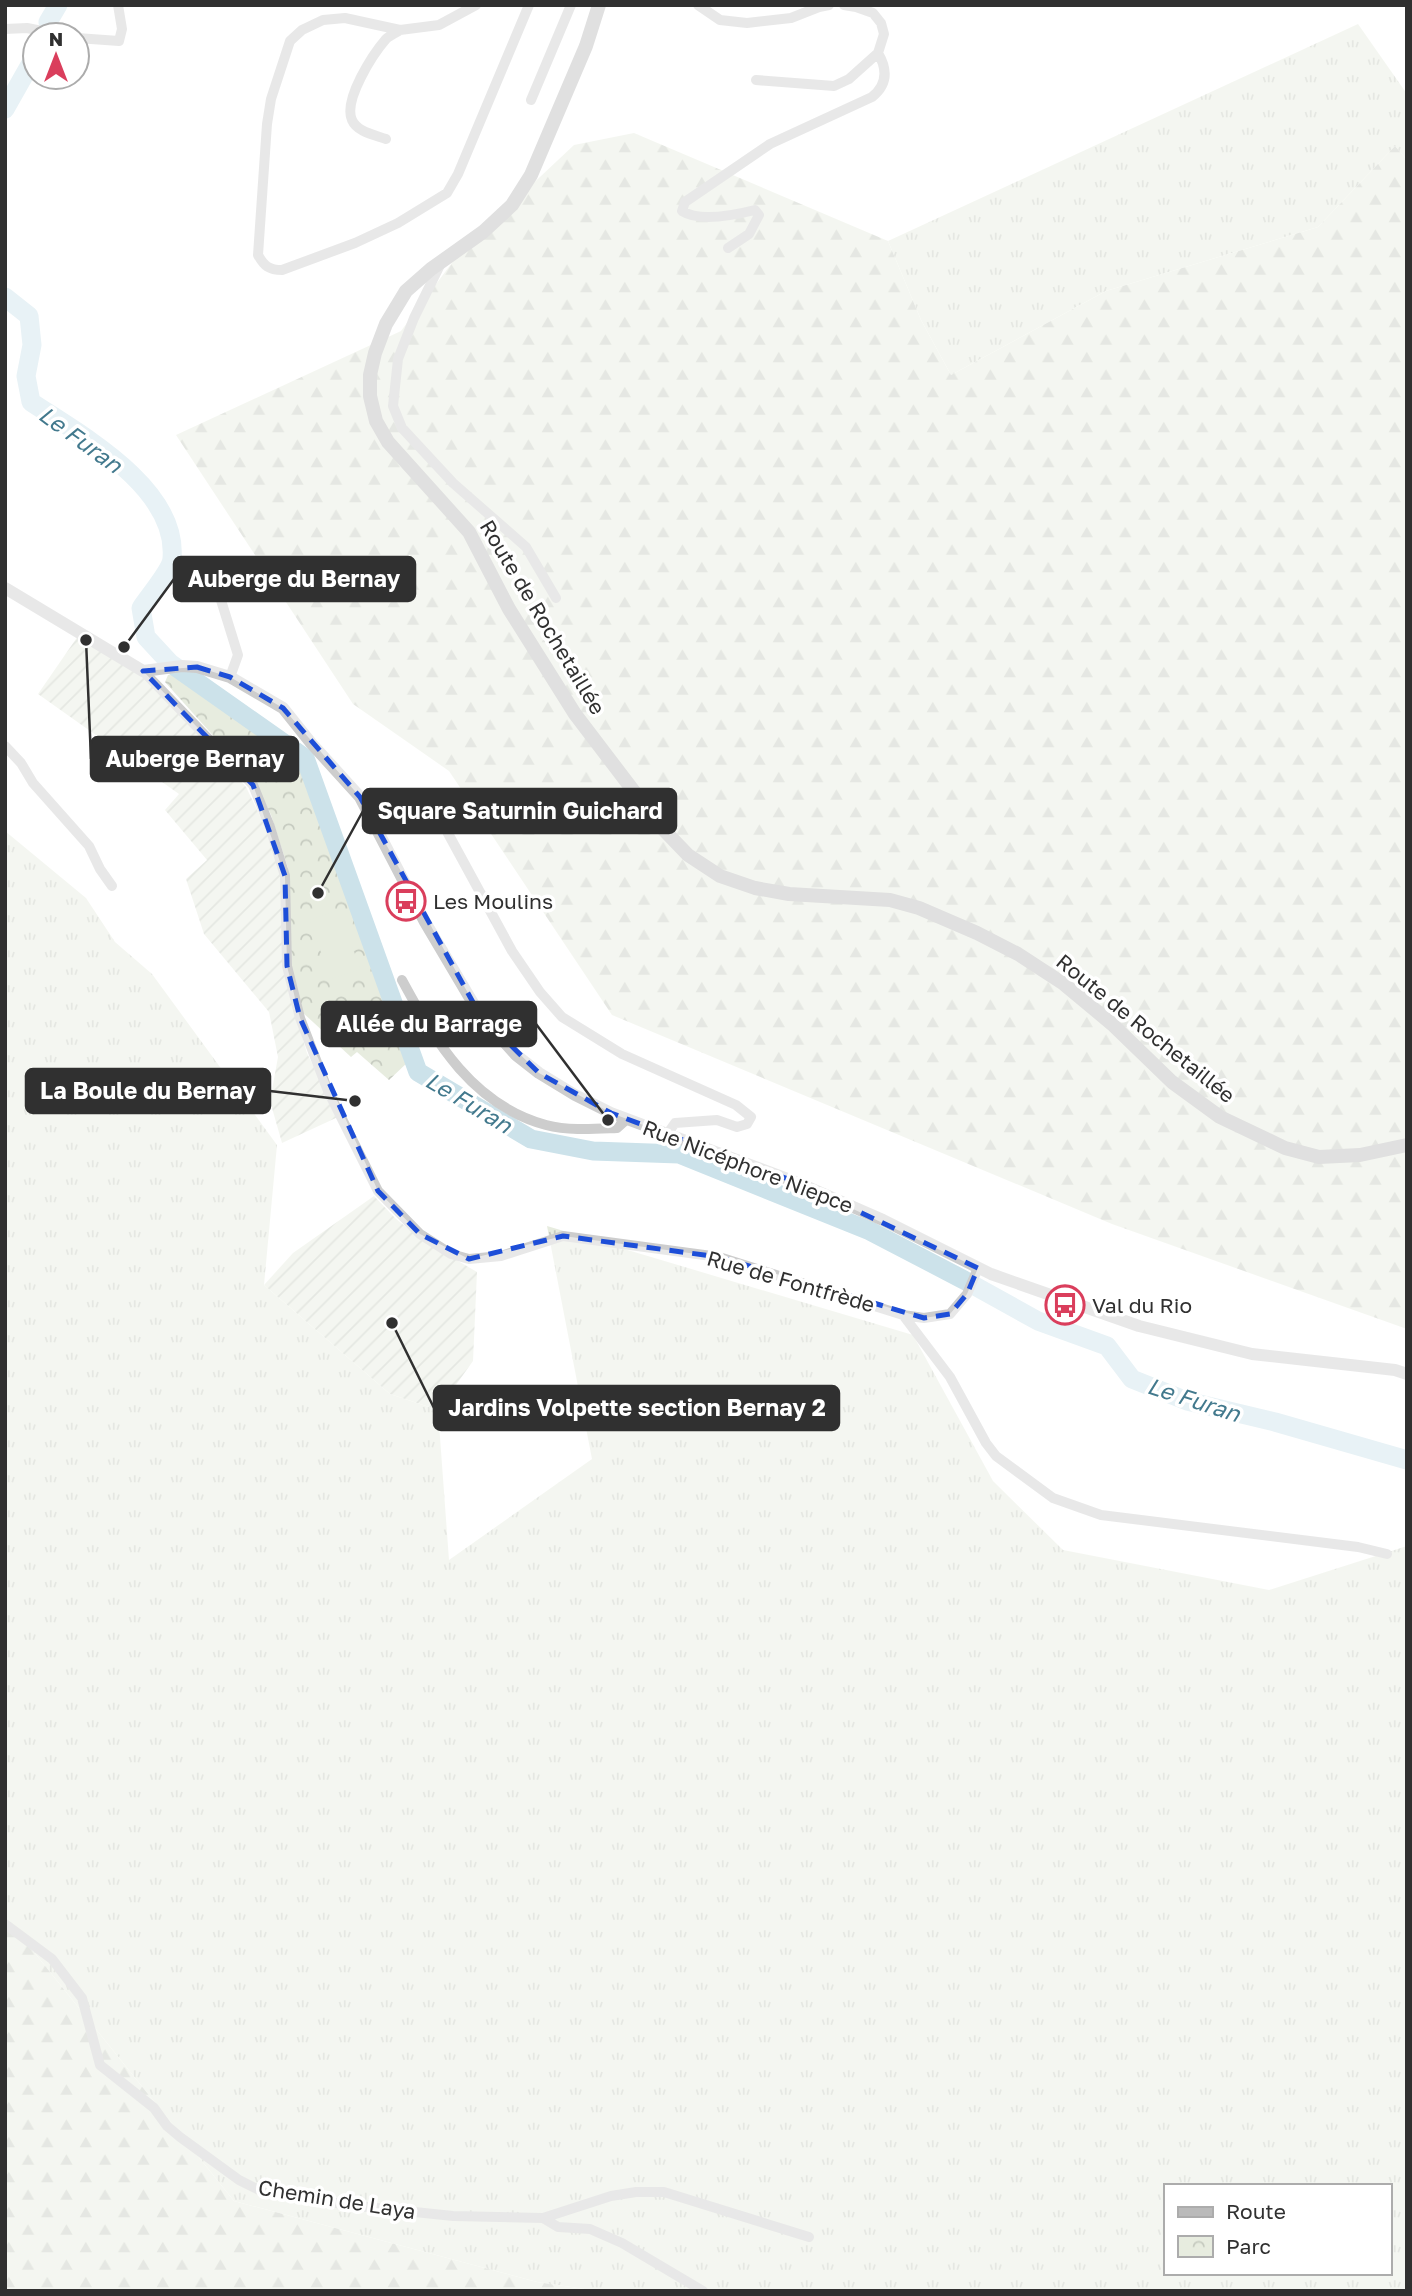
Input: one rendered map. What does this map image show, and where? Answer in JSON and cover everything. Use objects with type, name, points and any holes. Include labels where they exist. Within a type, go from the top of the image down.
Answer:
[{"type":"main road","name":"Route de Rochetaillée","points":[[599,5],[586,46],[531,175],[512,205],[483,232],[442,260],[406,291],[386,324],[370,375],[370,396],[376,421],[388,442],[469,532],[509,609],[575,714],[661,827],[688,855],[720,876],[755,888],[789,894],[890,900],[919,908],[977,933],[1018,954],[1064,984],[1112,1024],[1172,1082],[1220,1117],[1285,1149],[1319,1157],[1360,1155],[1407,1145]]},
{"type":"street","points":[[91,40],[119,41],[121,29],[118,5]]},
{"type":"street","points":[[476,5],[439,24],[400,30],[345,18],[323,20],[302,30],[290,41],[271,99],[267,124],[258,255],[262,264],[271,270],[282,270],[355,243],[398,223],[447,193],[458,174],[529,5]]},
{"type":"street","points":[[531,100],[571,5]]},
{"type":"street","points":[[698,5],[720,20],[747,23],[791,18],[829,5]]},
{"type":"street","points":[[756,80],[834,86],[849,79],[878,53],[884,34],[881,23],[873,13],[844,5]]},
{"type":"street","points":[[386,139],[360,129],[352,120],[350,105],[366,69],[388,37],[400,30]]},
{"type":"street","points":[[728,248],[749,234],[759,215],[755,210],[733,215],[690,216],[682,211],[685,202],[770,144],[872,97],[881,90],[886,77],[884,62],[878,53]]},
{"type":"street","points":[[442,260],[398,359],[393,406],[402,428],[453,483],[526,547],[556,598]]},
{"type":"street","points":[[5,588],[143,671]]},
{"type":"street","points":[[220,597],[238,655],[230,677]]},
{"type":"street","name":"Rue Nicéphore Niepce","points":[[143,671],[182,666],[197,667],[230,677],[283,708],[360,797],[425,922],[480,1015],[516,1055],[575,1095],[611,1113],[796,1182],[871,1215],[978,1272],[1139,1326],[1222,1348],[1292,1360],[1395,1370],[1407,1374]]},
{"type":"street","name":"Rue de Fontfrède","points":[[143,671],[253,785],[270,827],[285,876],[288,966],[300,1018],[328,1091],[378,1191],[420,1234],[451,1254],[469,1259],[501,1256],[563,1236],[719,1257],[903,1315],[950,1377],[986,1443],[996,1456],[1053,1498],[1101,1515],[1387,1554]]},
{"type":"street","points":[[5,747],[89,846],[112,886]]},
{"type":"street","points":[[432,804],[512,951],[540,992],[562,1017],[622,1054],[736,1105],[751,1116],[747,1124],[737,1126],[718,1120],[675,1123],[668,1133]]},
{"type":"street","points":[[402,980],[422,1018],[454,1065],[496,1104],[547,1125],[586,1130],[617,1128],[627,1119]]},
{"type":"street","points":[[903,1315],[924,1318],[950,1314],[967,1294],[978,1272]]},
{"type":"street","name":"Chemin de Laya","points":[[5,1924],[52,1959],[82,1998],[100,2065],[154,2108],[167,2126],[180,2137],[251,2187],[265,2193],[358,2206],[453,2216],[543,2218]]},
{"type":"street","points":[[543,2218],[611,2196],[636,2192],[664,2192],[809,2237]]},
{"type":"street","points":[[543,2218],[558,2227],[590,2229],[622,2243],[703,2291]]},
{"type":"highlighted area","points":[[197,667],[230,677],[283,708],[360,797],[480,1015],[539,1073],[611,1113],[796,1182],[978,1268],[967,1294],[950,1314],[924,1318],[719,1257],[563,1236],[469,1259],[420,1234],[378,1191],[300,1018],[287,966],[285,876],[253,785],[143,671]]},
{"type":"green space","points":[[1358,24],[1407,94],[1407,160],[1395,146],[1318,227],[1106,291],[951,375],[921,320],[888,241]]},
{"type":"green space","points":[[634,133],[888,241],[921,320],[951,375],[1106,291],[1318,227],[1395,146],[1407,160],[1407,1329],[1112,1224],[612,1015],[449,771],[353,704],[176,435],[401,331],[460,252],[574,145]]},
{"type":"green space","points":[[78,636],[140,674],[187,720],[246,787],[265,826],[282,879],[286,981],[307,1053],[338,1117],[282,1143],[270,1101],[278,1057],[269,1012],[204,934],[186,879],[207,860],[165,810],[179,794],[38,694]]},
{"type":"green space","points":[[174,674],[273,740],[303,765],[374,976],[394,1014],[409,1061],[389,1080],[357,1052],[351,1057],[301,1011],[292,975],[288,868],[271,815],[254,781],[165,682],[168,675]]},
{"type":"green space","points":[[5,831],[86,898],[115,942],[152,974],[277,1145],[264,1285],[390,1394],[438,1410],[449,1560],[592,1459],[547,1226],[913,1335],[993,1481],[1063,1550],[1269,1590],[1407,1546],[1407,2291],[598,2291],[537,2282],[234,2201],[5,1916]]},
{"type":"green space","points":[[340,910],[360,969],[330,979],[310,920]]},
{"type":"green space","points":[[374,1196],[422,1240],[477,1272],[473,1361],[438,1410],[390,1394],[264,1285],[293,1253]]},
{"type":"green space","points":[[5,1916],[234,2201],[537,2282],[598,2291],[5,2291]]},
{"type":"waterway","name":"Le Furan","points":[[49,21],[58,5]]},
{"type":"waterway","name":"Le Furan","points":[[5,109],[21,81]]},
{"type":"waterway","name":"Le Furan","points":[[5,297],[29,316],[32,345],[26,376],[31,402],[75,430],[122,466],[160,509],[170,533],[171,563],[141,608],[146,637],[170,663],[305,758],[418,1072],[531,1139],[593,1151],[679,1154],[870,1231],[1038,1321],[1107,1346],[1132,1379],[1187,1401],[1275,1422],[1407,1460]]},
{"type":"place","name":"Auberge Bernay","points":[[86,640]]},
{"type":"place","name":"Auberge du Bernay","points":[[124,647]]},
{"type":"place","name":"Square Saturnin Guichard","points":[[318,893]]},
{"type":"place","name":"Les Moulins","points":[[406,901]]},
{"type":"place","name":"La Boule du Bernay","points":[[355,1101]]},
{"type":"place","name":"Allée du Barrage","points":[[608,1120]]},
{"type":"place","name":"Val du Rio","points":[[1065,1305]]},
{"type":"place","name":"Jardins Volpette section Bernay 2","points":[[392,1323]]}]
